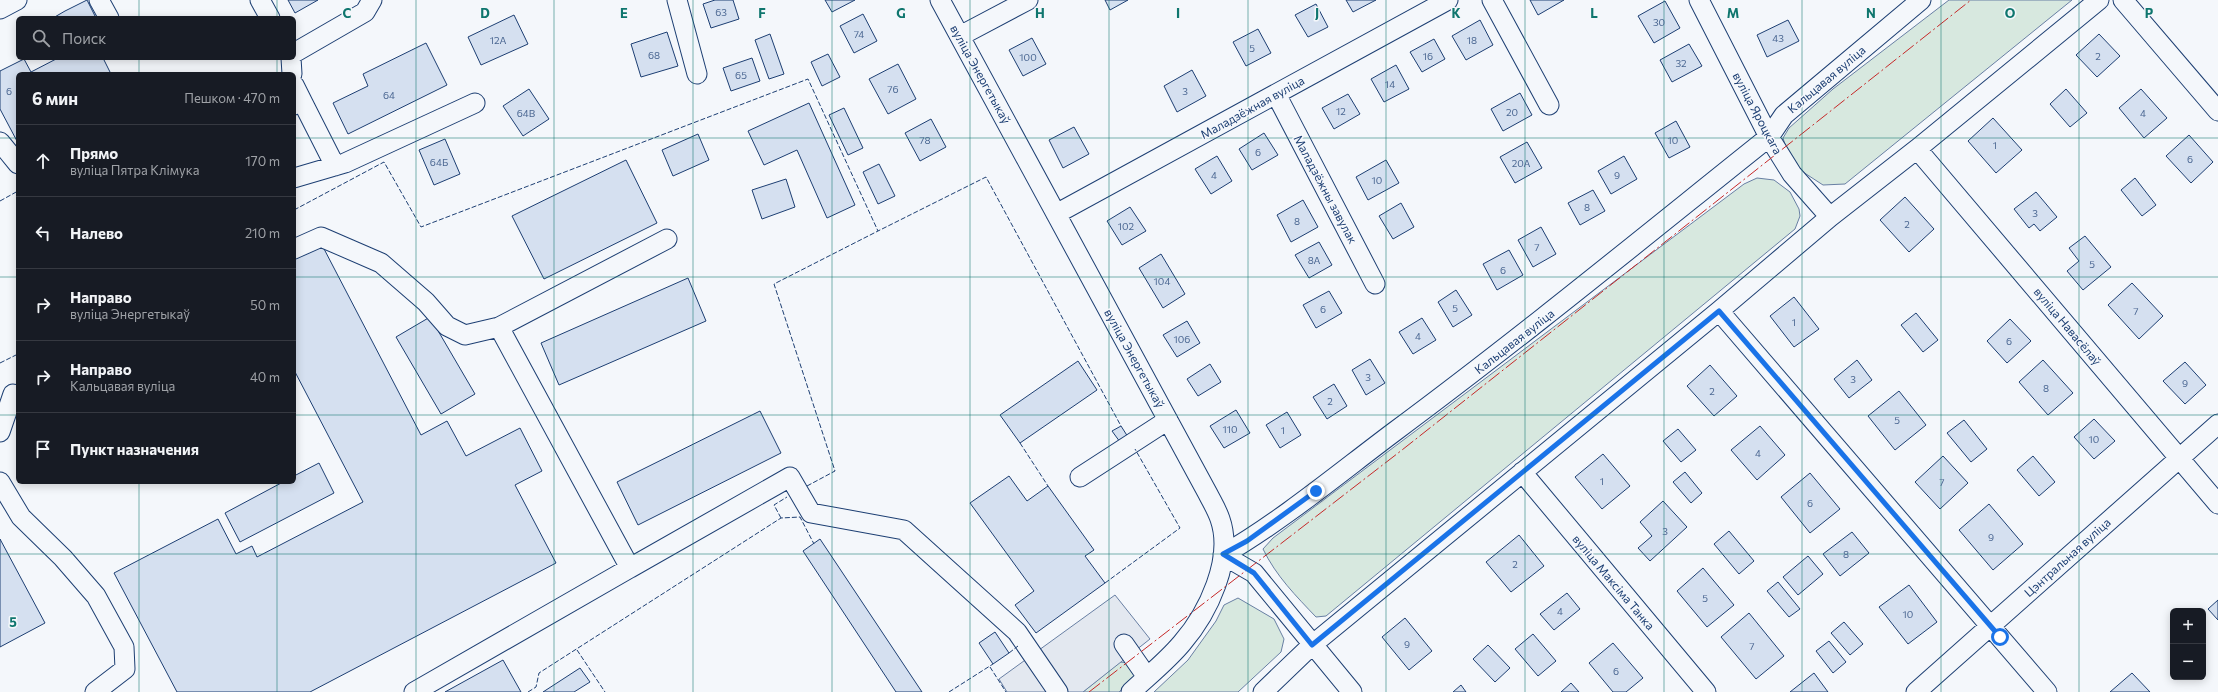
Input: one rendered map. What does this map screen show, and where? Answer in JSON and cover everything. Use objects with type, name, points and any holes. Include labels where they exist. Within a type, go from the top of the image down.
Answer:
[{"type":"street","points":[[0,10],[17,0]]},
{"type":"street","points":[[99,0],[108,16]]},
{"type":"street","points":[[260,0],[269,16]]},
{"type":"street","points":[[296,52],[365,12],[372,0]]},
{"type":"street","points":[[677,0],[697,74]]},
{"type":"street","name":"вуліца Энергетыкаў","points":[[940,0],[1168,420],[1220,520],[1223,554]]},
{"type":"street","points":[[960,36],[1028,0]]},
{"type":"street","name":"Маладзёжная вуліца","points":[[1056,214],[1448,0]]},
{"type":"street","points":[[1492,0],[1549,105]]},
{"type":"street","name":"вуліца Яроцкага","points":[[1699,0],[1769,137],[1792,174],[1830,217]]},
{"type":"street","name":"Кальцавая вуліца","points":[[1223,554],[1247,541],[1488,362],[1769,137],[1784,115],[1921,0]]},
{"type":"street","points":[[1263,692],[1312,645],[1719,311],[1830,217],[1917,149],[2100,0]]},
{"type":"street","points":[[2124,0],[2218,111]]},
{"type":"street","points":[[291,60],[292,72]]},
{"type":"street","name":"Маладзёжны завулак","points":[[1276,94],[1376,284]]},
{"type":"street","points":[[297,97],[335,166]]},
{"type":"street","points":[[296,177],[335,166],[475,103]]},
{"type":"street","points":[[0,142],[16,162]]},
{"type":"street","name":"вуліца Навасёлаў","points":[[1917,149],[2218,504]]},
{"type":"street","points":[[296,248],[321,237],[381,263],[426,302],[446,326],[465,335],[499,327],[667,239]]},
{"type":"street","points":[[1719,311],[2047,692]]},
{"type":"street","points":[[499,327],[630,568]]},
{"type":"street","points":[[0,432],[10,394]]},
{"type":"street","points":[[1080,477],[1168,420]]},
{"type":"street","name":"Цэнтральная вуліца","points":[[1916,692],[2179,457],[2218,424]]},
{"type":"street","name":"вуліца Максіма Танка","points":[[1522,472],[1706,692]]},
{"type":"street","points":[[414,692],[790,477],[811,513],[904,530],[1017,632],[1058,692]]},
{"type":"street","points":[[0,482],[21,518],[63,558],[96,596],[124,647],[125,669],[95,692]]},
{"type":"street","points":[[1131,692],[1182,644],[1199,619],[1220,577],[1223,554],[1254,573],[1352,692]]},
{"type":"street","points":[[1124,644],[1147,677]]},
{"type":"shaded area","points":[[1949,0],[2072,0],[1845,184],[1823,185],[1803,172],[1789,158],[1783,138],[1789,128],[1833,89]]},
{"type":"shaded area","points":[[1757,178],[1774,180],[1790,192],[1799,209],[1800,216],[1795,229],[1326,616],[1316,617],[1287,585],[1268,559],[1263,549],[1273,538],[1744,184]]},
{"type":"shaded area","points":[[1115,595],[1150,639],[1083,692],[1007,692],[999,679]]},
{"type":"shaded area","points":[[1238,598],[1274,619],[1284,639],[1281,652],[1238,692],[1154,692],[1188,660],[1216,621],[1224,605]]},
{"type":"shaded area","points":[[1120,662],[1129,663],[1135,672],[1135,678],[1119,692],[1083,692]]},
{"type":"building","points":[[87,0],[95,16],[56,16]]},
{"type":"building","points":[[288,0],[318,0],[295,13]]},
{"type":"building","points":[[715,0],[733,0],[739,19],[711,28],[703,4]]},
{"type":"building","points":[[825,0],[855,0],[832,12]]},
{"type":"building","points":[[1105,0],[1128,0],[1110,10]]},
{"type":"building","points":[[1346,0],[1376,0],[1353,12]]},
{"type":"building","points":[[1530,0],[1564,0],[1538,15]]},
{"type":"building","points":[[1665,1],[1680,28],[1654,43],[1638,16]]},
{"type":"building","points":[[1316,4],[1328,27],[1308,37],[1295,15]]},
{"type":"building","points":[[863,14],[877,41],[854,53],[840,26]]},
{"type":"building","points":[[514,15],[528,44],[481,65],[468,37]]},
{"type":"building","points":[[1480,20],[1493,45],[1466,60],[1452,36]]},
{"type":"building","points":[[1788,20],[1799,41],[1767,57],[1757,35]]},
{"type":"building","points":[[1258,29],[1271,53],[1246,66],[1233,42]]},
{"type":"building","points":[[667,32],[678,66],[641,77],[631,44]]},
{"type":"building","points":[[770,34],[784,74],[769,79],[755,40]]},
{"type":"building","points":[[2099,34],[2120,56],[2097,77],[2076,55]]},
{"type":"building","points":[[1032,38],[1046,64],[1023,76],[1009,50]]},
{"type":"building","points":[[1434,39],[1445,59],[1422,72],[1410,52]]},
{"type":"building","points":[[426,43],[447,85],[348,134],[333,103],[368,86],[363,74]]},
{"type":"building","points":[[1689,44],[1702,66],[1672,82],[1660,60]]},
{"type":"building","points":[[828,54],[840,77],[822,86],[811,62]]},
{"type":"building","points":[[752,58],[760,81],[731,91],[723,68]]},
{"type":"building","points":[[25,60],[31,72],[16,72],[16,139],[0,109],[0,71]]},
{"type":"building","points":[[54,60],[104,60],[110,72],[31,72]]},
{"type":"building","points":[[898,64],[916,99],[888,114],[869,79]]},
{"type":"building","points":[[1396,65],[1409,89],[1384,102],[1371,79]]},
{"type":"building","points":[[1192,70],[1206,96],[1177,112],[1164,86]]},
{"type":"building","points":[[529,89],[549,119],[523,136],[503,106]]},
{"type":"building","points":[[2066,89],[2087,113],[2070,127],[2050,104]]},
{"type":"building","points":[[2141,89],[2167,118],[2144,138],[2119,108]]},
{"type":"building","points":[[1520,93],[1532,115],[1503,131],[1491,109]]},
{"type":"building","points":[[1348,94],[1360,114],[1334,129],[1322,108]]},
{"type":"building","points":[[809,103],[855,205],[827,218],[797,150],[764,165],[748,131]]},
{"type":"building","points":[[844,108],[863,148],[848,155],[829,115]]},
{"type":"building","points":[[1993,118],[2022,150],[1996,173],[1968,141]]},
{"type":"building","points":[[931,119],[946,147],[920,161],[905,133]]},
{"type":"building","points":[[1676,121],[1690,147],[1669,158],[1655,133]]},
{"type":"building","points":[[1074,127],[1089,154],[1063,168],[1049,140]]},
{"type":"building","points":[[1264,133],[1278,155],[1252,170],[1239,149]]},
{"type":"building","points":[[698,134],[709,160],[673,176],[662,150]]},
{"type":"building","points":[[2189,135],[2213,162],[2191,183],[2166,156]]},
{"type":"building","points":[[445,139],[460,174],[434,185],[419,150]]},
{"type":"building","points":[[1527,142],[1542,168],[1515,183],[1500,157]]},
{"type":"building","points":[[1217,156],[1232,181],[1211,194],[1195,169]]},
{"type":"building","points":[[1624,156],[1637,179],[1611,194],[1598,171]]},
{"type":"building","points":[[626,160],[657,223],[544,279],[512,216]]},
{"type":"building","points":[[1386,160],[1399,183],[1368,200],[1356,177]]},
{"type":"building","points":[[879,164],[895,196],[878,204],[863,172]]},
{"type":"building","points":[[2135,178],[2156,205],[2142,216],[2121,190]]},
{"type":"building","points":[[786,179],[795,207],[762,219],[752,190]]},
{"type":"building","points":[[1593,190],[1605,211],[1580,225],[1568,203]]},
{"type":"building","points":[[2036,192],[2057,217],[2040,231],[2034,224],[2029,228],[2014,209]]},
{"type":"building","points":[[1905,197],[1934,229],[1909,252],[1880,220]]},
{"type":"building","points":[[1303,200],[1318,227],[1291,242],[1277,215]]},
{"type":"building","points":[[1401,203],[1414,227],[1393,239],[1379,216]]},
{"type":"building","points":[[1130,207],[1146,231],[1122,245],[1107,221]]},
{"type":"building","points":[[1541,227],[1556,254],[1533,267],[1518,240]]},
{"type":"building","points":[[2085,236],[2111,267],[2083,290],[2067,271],[2079,261],[2069,248]]},
{"type":"building","points":[[1319,242],[1332,265],[1309,278],[1295,255]]},
{"type":"building","points":[[322,245],[421,435],[447,421],[466,456],[520,428],[542,471],[515,485],[556,563],[310,692],[177,692],[114,573],[218,519],[236,554],[252,546],[257,557],[363,502],[296,374],[296,259]]},
{"type":"building","points":[[1509,250],[1523,275],[1497,290],[1483,264]]},
{"type":"building","points":[[1161,254],[1185,294],[1163,308],[1139,268]]},
{"type":"building","points":[[688,278],[706,321],[559,385],[541,343]]},
{"type":"building","points":[[2132,283],[2163,316],[2139,339],[2108,305]]},
{"type":"building","points":[[1456,290],[1472,315],[1453,327],[1438,302]]},
{"type":"building","points":[[1329,291],[1342,313],[1316,328],[1303,305]]},
{"type":"building","points":[[1794,297],[1819,329],[1794,347],[1770,316]]},
{"type":"building","points":[[1916,313],[1938,340],[1923,352],[1901,325]]},
{"type":"building","points":[[430,317],[475,394],[441,414],[396,337]]},
{"type":"building","points":[[1422,318],[1436,340],[1413,354],[1399,332]]},
{"type":"building","points":[[2010,319],[2031,341],[2007,363],[1987,341]]},
{"type":"building","points":[[1187,321],[1200,343],[1177,357],[1163,335]]},
{"type":"building","points":[[1370,359],[1385,383],[1366,395],[1352,370]]},
{"type":"building","points":[[1857,360],[1872,380],[1849,398],[1834,379]]},
{"type":"building","points":[[2043,360],[2073,393],[2048,415],[2019,382]]},
{"type":"building","points":[[1078,361],[1097,390],[1020,443],[1000,415]]},
{"type":"building","points":[[2185,362],[2206,385],[2185,404],[2163,381]]},
{"type":"building","points":[[1210,364],[1221,382],[1198,396],[1187,379]]},
{"type":"building","points":[[1710,365],[1737,396],[1714,416],[1687,386]]},
{"type":"building","points":[[1334,384],[1347,406],[1327,419],[1313,397]]},
{"type":"building","points":[[1899,391],[1926,425],[1895,450],[1868,416]]},
{"type":"building","points":[[1236,410],[1250,433],[1224,448],[1210,426]]},
{"type":"building","points":[[760,411],[781,453],[638,525],[617,482]]},
{"type":"building","points":[[1287,412],[1301,435],[1280,448],[1266,425]]},
{"type":"building","points":[[2094,419],[2115,441],[2094,459],[2074,437]]},
{"type":"building","points":[[1964,420],[1987,449],[1971,462],[1947,433]]},
{"type":"building","points":[[1121,426],[1128,437],[1120,442],[1112,431]]},
{"type":"building","points":[[1760,426],[1785,455],[1757,480],[1731,450]]},
{"type":"building","points":[[1678,429],[1696,450],[1681,462],[1663,441]]},
{"type":"building","points":[[1603,454],[1630,486],[1602,509],[1575,477]]},
{"type":"building","points":[[1943,456],[1968,483],[1940,509],[1915,482]]},
{"type":"building","points":[[2033,456],[2055,482],[2039,496],[2017,470]]},
{"type":"building","points":[[319,463],[334,493],[240,542],[225,513],[279,484],[296,484],[296,475]]},
{"type":"building","points":[[1685,472],[1702,493],[1691,503],[1673,482]]},
{"type":"building","points":[[1810,473],[1840,509],[1810,533],[1781,497]]},
{"type":"building","points":[[1009,476],[1027,501],[1048,486],[1094,550],[1085,556],[1105,583],[1036,633],[1015,605],[1034,591],[970,503]]},
{"type":"building","points":[[1663,501],[1687,527],[1650,561],[1638,548],[1652,536],[1640,522]]},
{"type":"building","points":[[1989,504],[2023,544],[1993,570],[1959,530]]},
{"type":"building","points":[[1729,531],[1754,561],[1739,574],[1714,544]]},
{"type":"building","points":[[1852,532],[1869,553],[1840,576],[1823,554]]},
{"type":"building","points":[[1519,535],[1544,566],[1511,592],[1486,562]]},
{"type":"building","points":[[0,539],[45,623],[0,647]]},
{"type":"building","points":[[820,539],[922,692],[896,692],[803,551]]},
{"type":"building","points":[[1808,556],[1823,574],[1798,595],[1783,577]]},
{"type":"building","points":[[1703,568],[1734,605],[1707,627],[1677,591]]},
{"type":"building","points":[[1778,582],[1800,609],[1789,617],[1767,591]]},
{"type":"building","points":[[1909,585],[1937,622],[1908,644],[1879,607]]},
{"type":"building","points":[[1567,593],[1580,609],[1554,630],[1540,614]]},
{"type":"building","points":[[2218,600],[2218,620],[2208,609]]},
{"type":"building","points":[[1749,613],[1784,656],[1756,679],[1721,637]]},
{"type":"building","points":[[1405,618],[1432,651],[1409,670],[1382,637]]},
{"type":"building","points":[[1844,622],[1863,644],[1850,655],[1831,633]]},
{"type":"building","points":[[995,632],[1009,653],[993,664],[979,643]]},
{"type":"building","points":[[1533,634],[1556,661],[1538,676],[1515,649]]},
{"type":"building","points":[[1829,641],[1846,662],[1833,673],[1816,651]]},
{"type":"building","points":[[1613,643],[1643,678],[1626,692],[1613,692],[1589,663]]},
{"type":"building","points":[[1488,645],[1510,668],[1495,682],[1473,659]]},
{"type":"building","points":[[503,660],[521,692],[445,692]]},
{"type":"building","points":[[580,668],[590,682],[574,692],[543,692]]},
{"type":"building","points":[[1814,673],[1828,692],[1790,692]]},
{"type":"building","points":[[2132,673],[2150,692],[2110,692]]},
{"type":"building","points":[[1571,683],[1579,692],[1561,692]]},
{"type":"building","points":[[1461,685],[1466,692],[1453,692]]},
{"type":"fence","points":[[296,209],[384,162],[421,227],[808,79],[878,231],[986,177],[1121,426]]},
{"type":"fence","points":[[0,201],[16,192]]},
{"type":"fence","points":[[807,486],[835,471],[774,284],[878,231]]},
{"type":"fence","points":[[0,363],[16,355]]},
{"type":"fence","points":[[1020,443],[1048,486]]},
{"type":"fence","points":[[1105,583],[1180,528],[1135,449]]},
{"type":"fence","points":[[781,518],[774,505],[787,497]]},
{"type":"fence","points":[[528,692],[536,687],[539,673],[781,518],[800,517],[814,544]]},
{"type":"fence","points":[[1009,653],[1018,646]]},
{"type":"fence","points":[[577,650],[605,692]]},
{"type":"fence","points":[[949,692],[993,664]]},
{"type":"fence","points":[[990,667],[1006,692]]},
{"type":"power","points":[[1089,692],[1402,450],[1971,0]]},
{"type":"route","points":[[1316,491],[1247,541],[1223,554],[1254,573],[1312,645],[1719,311],[2000,637]]}]
